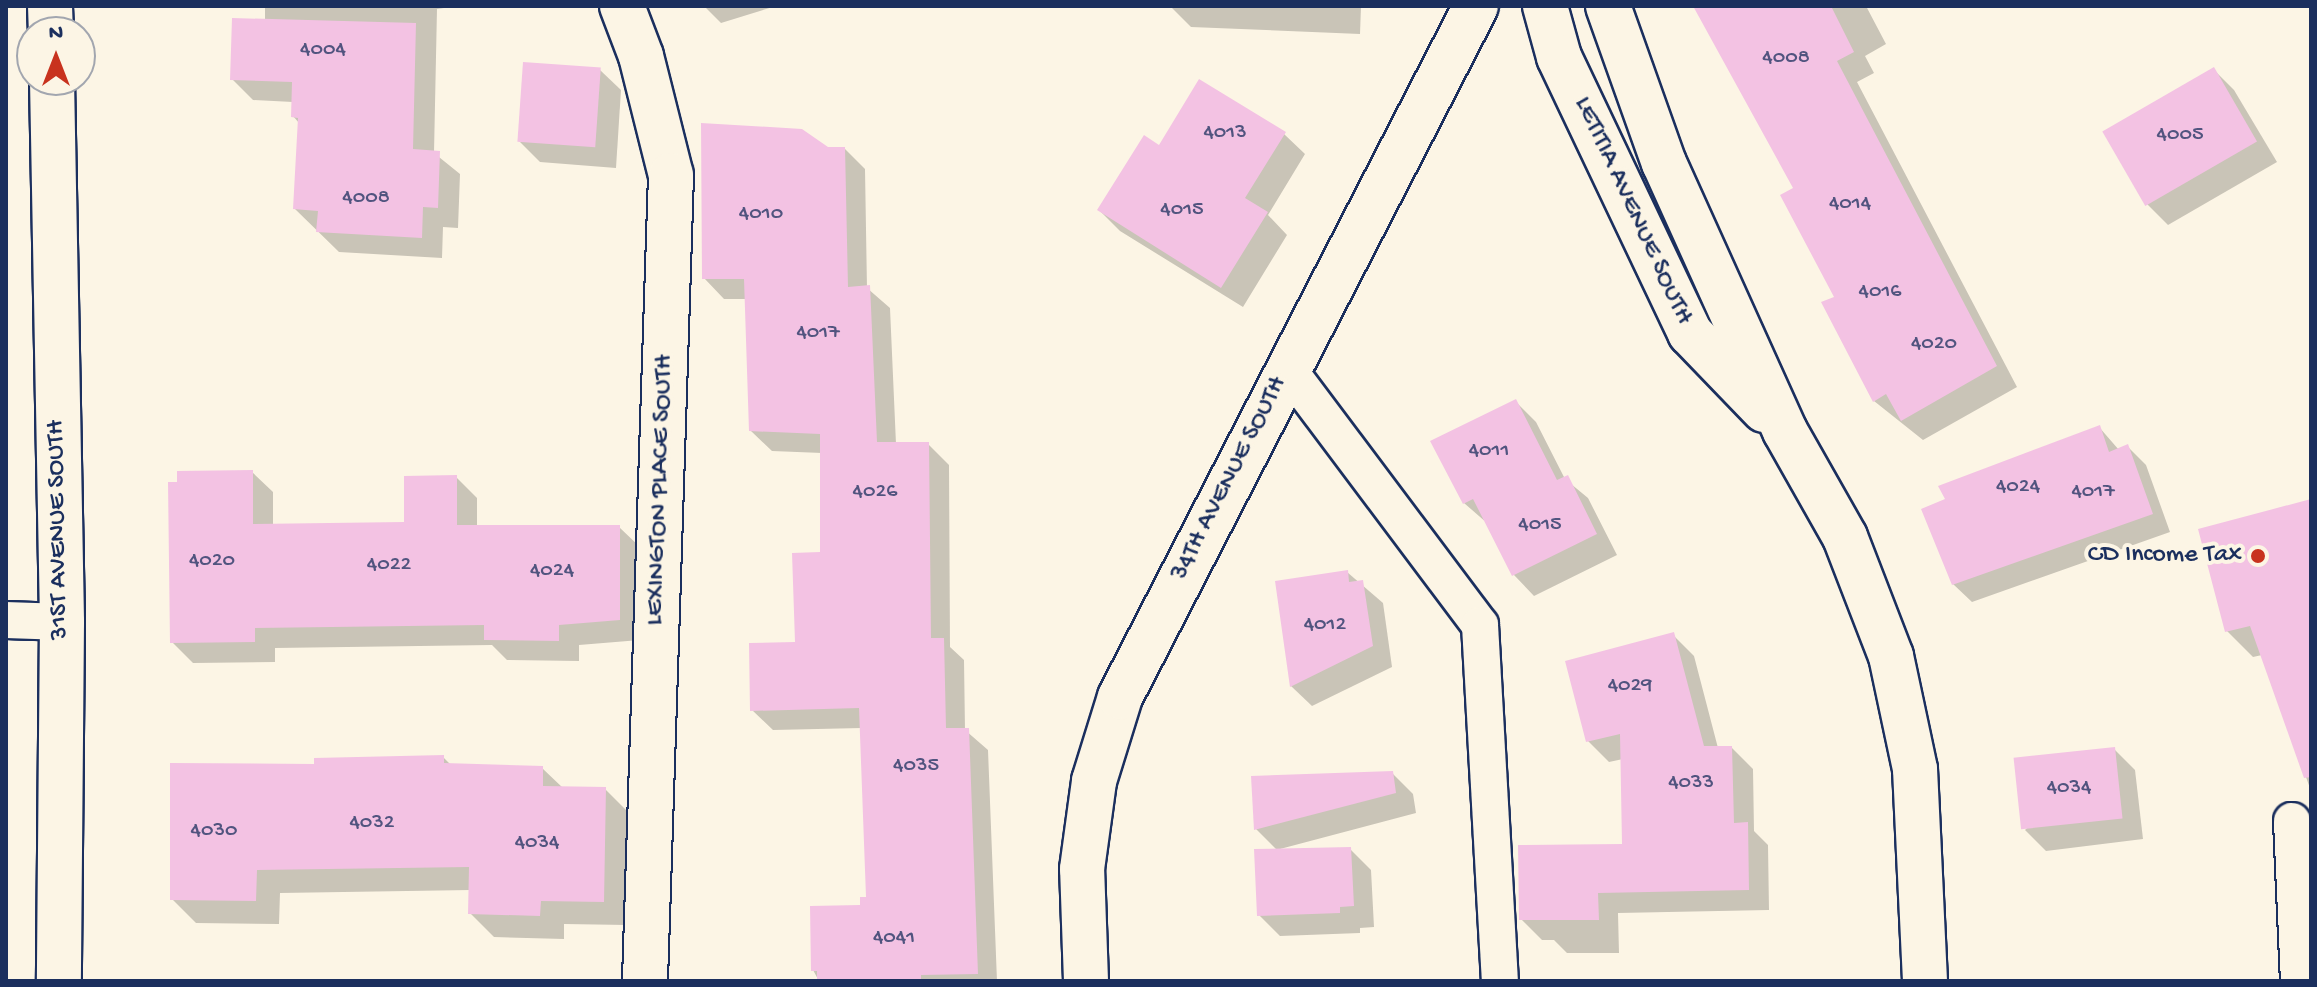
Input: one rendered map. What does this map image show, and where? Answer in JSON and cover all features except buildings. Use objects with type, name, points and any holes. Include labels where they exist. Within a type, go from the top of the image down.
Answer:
[{"type":"street","name":"LEXINGTON PLACE SOUTH","points":[[622,6],[641,56],[671,175],[645,981]]},
{"type":"street","name":"34TH AVENUE SOUTH","points":[[1086,981],[1082,869],[1094,781],[1120,697],[1476,6]]},
{"type":"street","name":"LETITIA AVENUE SOUTH","points":[[1545,6],[1559,57],[1690,333],[1785,431]]},
{"type":"street","name":"LETITIA AVENUE SOUTH","points":[[1608,6],[1664,163],[1785,431],[1845,537],[1891,656],[1915,769],[1925,981]]},
{"type":"street","name":"31ST AVENUE SOUTH","points":[[52,96],[62,622],[59,981]]},
{"type":"lane","points":[[1287,368],[1480,625],[1500,981]]},
{"type":"lane","points":[[6,620],[62,622]]},
{"type":"lane","points":[[2292,821],[2299,981]]},
{"type":"place","name":"CD Income Tax","points":[[2258,556]]}]
